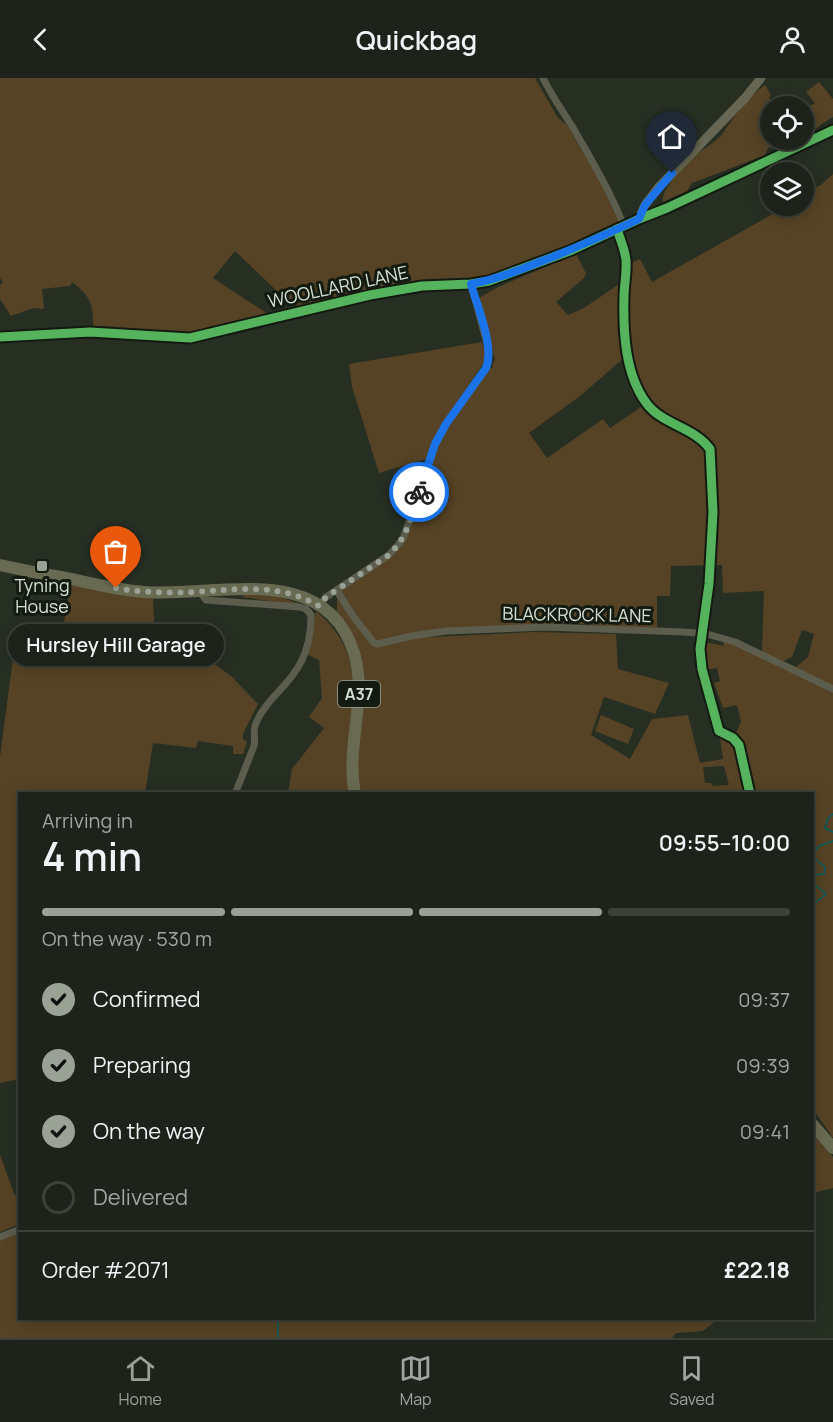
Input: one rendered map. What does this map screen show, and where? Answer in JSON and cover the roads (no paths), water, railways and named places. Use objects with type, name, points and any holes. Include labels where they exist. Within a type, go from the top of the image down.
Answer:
[{"type":"highway","name":"A37","points":[[0,565],[116,588],[154,593],[244,588],[269,590],[297,596],[319,606],[342,628],[356,660],[359,690],[352,759],[355,792]]},
{"type":"highway","points":[[814,1126],[833,1148]]},
{"type":"street","points":[[543,78],[554,101],[570,123],[599,173],[624,226]]},
{"type":"street","points":[[639,219],[645,205],[658,188],[761,78]]},
{"type":"street","name":"WOOLLARD LANE","points":[[0,337],[90,332],[190,338],[370,295],[422,286],[489,281],[572,250],[833,130]]},
{"type":"street","points":[[319,606],[322,601],[389,555],[403,539],[411,521],[435,444],[446,424],[489,362],[488,347],[471,284]]},
{"type":"street","points":[[199,591],[206,600],[300,608],[306,609],[311,615],[302,662],[257,721],[253,733],[254,746],[236,792]]},
{"type":"street","name":"BLACKROCK LANE","points":[[337,591],[353,616],[374,643],[378,644],[446,631],[545,627],[701,633],[735,642],[833,689]]},
{"type":"street","points":[[0,1237],[18,1230]]},
{"type":"waterway","points":[[833,814],[828,818],[825,828],[833,832]]},
{"type":"waterway","points":[[814,852],[819,846],[833,841]]},
{"type":"waterway","points":[[814,858],[825,867],[824,874],[814,875]]},
{"type":"waterway","points":[[814,884],[826,894],[814,904]]},
{"type":"waterway","points":[[278,1320],[278,1338]]},
{"type":"place","name":"Tyning House","points":[[42,566]]},
{"type":"place","name":"Hursley Hill Garage","points":[[116,588]]}]
